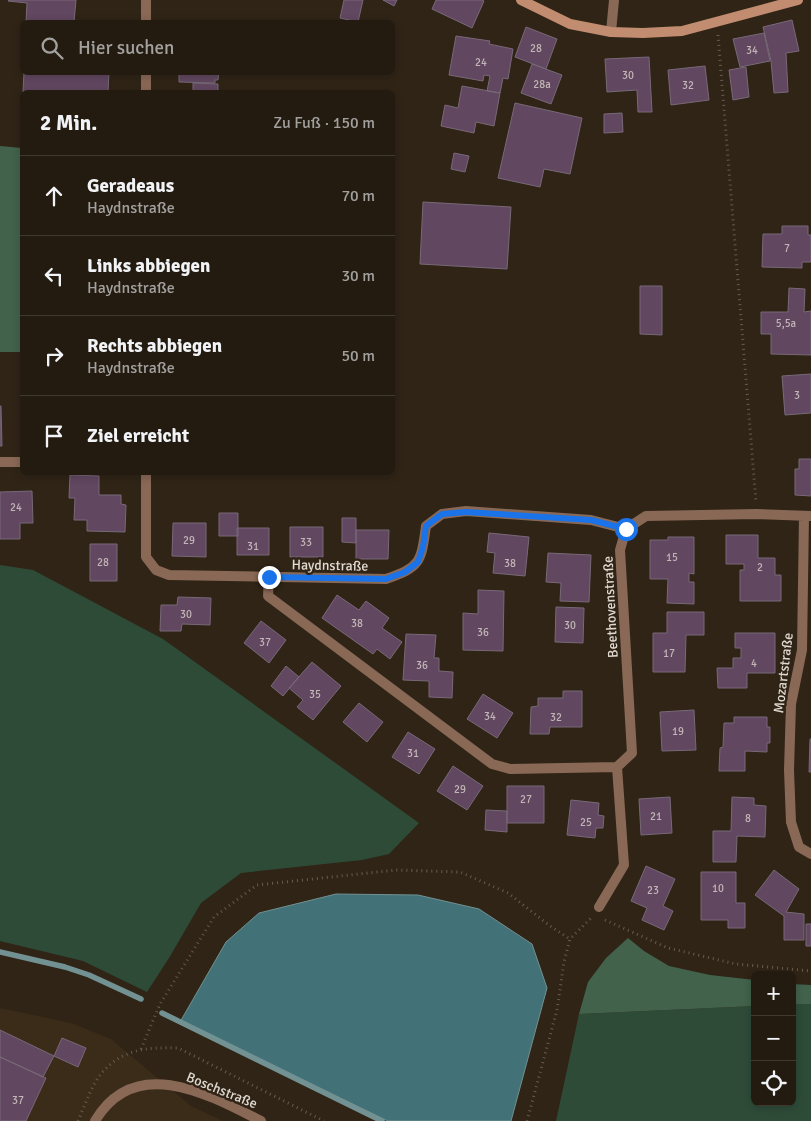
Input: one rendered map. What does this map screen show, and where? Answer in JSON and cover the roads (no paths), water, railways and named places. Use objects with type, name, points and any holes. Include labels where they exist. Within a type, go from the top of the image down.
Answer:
[{"type":"street","points":[[146,0],[146,20]]},
{"type":"street","points":[[521,0],[570,24],[611,32],[643,33],[682,31],[798,0]]},
{"type":"street","points":[[611,32],[614,0]]},
{"type":"street","points":[[146,75],[146,90]]},
{"type":"street","points":[[0,462],[20,462]]},
{"type":"street","name":"Haydnstraße","points":[[146,475],[146,556],[156,570],[169,576],[386,579],[405,572],[418,562],[423,547],[426,526],[442,514],[466,512],[591,520],[626,529]]},
{"type":"street","points":[[626,529],[646,516],[757,514],[808,516]]},
{"type":"street","name":"Mozartstraße","points":[[808,516],[802,650],[790,704],[790,822],[799,847],[811,854]]},
{"type":"street","name":"Beethovenstraße","points":[[617,767],[632,753],[620,550],[626,529]]},
{"type":"street","points":[[269,577],[268,596],[492,764],[510,769],[617,767],[624,865],[597,911]]},
{"type":"street","name":"Boschstraße","points":[[96,1121],[100,1113],[121,1094],[128,1090],[152,1084],[170,1084],[200,1092],[261,1121]]},
{"type":"water","points":[[336,894],[418,895],[479,909],[532,944],[547,988],[511,1121],[388,1121],[180,1022],[226,942],[259,913]]},
{"type":"waterway","points":[[0,952],[65,967],[89,975],[141,999]]},
{"type":"waterway","points":[[162,1013],[382,1121]]}]
